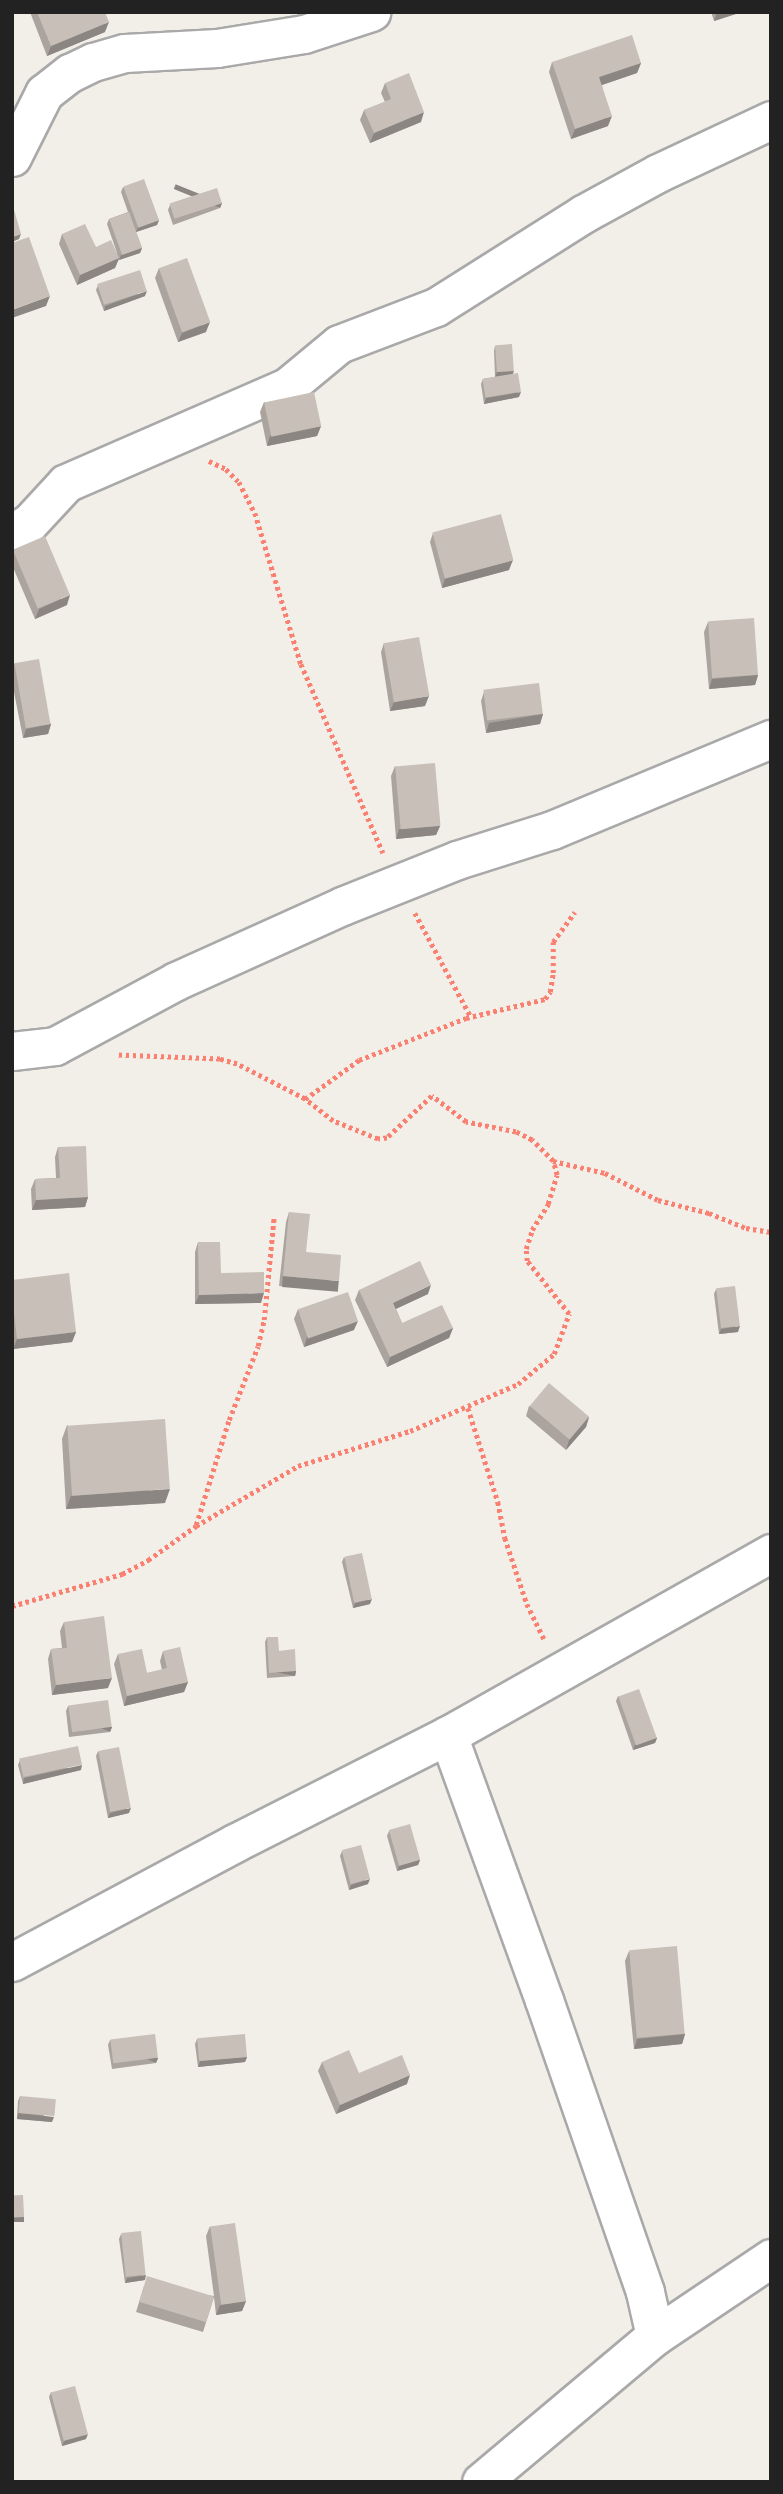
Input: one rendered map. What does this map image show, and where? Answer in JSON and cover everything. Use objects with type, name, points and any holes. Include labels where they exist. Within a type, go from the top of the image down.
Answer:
[{"type":"street","points":[[12,157],[44,93],[71,73],[93,62],[125,53],[217,48],[304,34],[371,12]]},
{"type":"street","points":[[12,532],[29,523],[66,483],[287,387],[339,344],[436,307],[583,214],[658,173],[771,120]]},
{"type":"street","points":[[12,1051],[55,1046],[176,981],[397,884],[457,860],[552,830],[771,739]]},
{"type":"street","points":[[12,1955],[12,1962],[223,1849],[447,1735],[771,1553]]},
{"type":"street","points":[[447,1735],[549,2012],[645,2291],[655,2336]]},
{"type":"street","points":[[481,2482],[655,2336],[771,2258]]},
{"type":"path","points":[[165,439],[226,469],[239,482],[255,513],[301,664],[397,884],[443,960],[471,1017]]},
{"type":"path","points":[[305,1099],[359,1060],[471,1017],[538,1002],[548,996],[553,973],[553,942],[575,912]]},
{"type":"path","points":[[12,1606],[122,1574],[148,1560],[196,1526],[298,1466],[349,1452],[468,1408],[483,1397],[518,1384],[546,1363],[559,1343],[569,1314],[560,1299],[532,1269],[526,1249],[556,1175],[552,1161],[532,1140],[516,1132],[466,1122],[435,1097],[428,1097],[383,1139],[333,1121],[305,1099],[229,1061],[124,1056],[106,1051],[77,1036]]},
{"type":"path","points":[[552,1161],[605,1172],[658,1200],[709,1213],[746,1228],[771,1232]]},
{"type":"path","points":[[196,1526],[229,1420],[258,1346],[264,1320],[274,1216]]},
{"type":"path","points":[[468,1408],[527,1605],[560,1671]]},
{"type":"building","points":[[37,12],[105,12],[109,22],[51,46]]},
{"type":"building","points":[[632,35],[641,63],[599,77],[612,116],[575,129],[552,62]]},
{"type":"building","points":[[409,73],[424,112],[374,133],[364,110],[391,99],[385,83]]},
{"type":"building","points":[[144,179],[159,220],[138,228],[123,187]]},
{"type":"building","points":[[217,188],[222,203],[174,219],[169,203]]},
{"type":"building","points":[[12,206],[21,234],[12,237]]},
{"type":"building","points":[[129,212],[142,248],[122,255],[109,219]]},
{"type":"building","points":[[85,224],[96,247],[111,240],[119,258],[80,275],[62,234]]},
{"type":"building","points":[[29,237],[50,296],[12,310],[12,243]]},
{"type":"building","points":[[187,258],[210,322],[182,332],[159,268]]},
{"type":"building","points":[[140,270],[147,291],[104,305],[97,284]]},
{"type":"building","points":[[512,344],[514,371],[497,372],[495,345]]},
{"type":"building","points":[[518,373],[521,392],[485,397],[482,379]]},
{"type":"building","points":[[314,392],[321,426],[271,437],[264,403]]},
{"type":"building","points":[[501,514],[513,560],[445,579],[432,532]]},
{"type":"building","points":[[45,536],[70,595],[38,609],[13,550]]},
{"type":"building","points":[[754,618],[758,675],[712,678],[708,621]]},
{"type":"building","points":[[419,637],[429,696],[394,702],[384,643]]},
{"type":"building","points":[[39,659],[50,724],[26,728],[14,663]]},
{"type":"building","points":[[539,683],[543,714],[487,721],[483,690]]},
{"type":"building","points":[[435,763],[440,826],[401,829],[395,766]]},
{"type":"building","points":[[86,1146],[88,1197],[36,1200],[35,1179],[60,1178],[58,1147]]},
{"type":"building","points":[[289,1212],[310,1214],[306,1252],[341,1255],[339,1281],[283,1276]]},
{"type":"building","points":[[198,1242],[220,1242],[221,1273],[264,1272],[264,1293],[199,1295]]},
{"type":"building","points":[[420,1261],[431,1285],[393,1303],[402,1323],[442,1305],[453,1328],[390,1357],[359,1290]]},
{"type":"building","points":[[69,1273],[76,1332],[17,1339],[12,1280]]},
{"type":"building","points":[[735,1286],[740,1326],[721,1328],[716,1288]]},
{"type":"building","points":[[348,1292],[358,1321],[308,1339],[298,1309]]},
{"type":"building","points":[[549,1383],[589,1416],[570,1439],[530,1406]]},
{"type":"building","points":[[165,1419],[170,1489],[72,1496],[67,1426]]},
{"type":"building","points":[[362,1553],[372,1599],[354,1603],[344,1557]]},
{"type":"building","points":[[104,1616],[112,1678],[56,1685],[51,1649],[67,1648],[64,1622]]},
{"type":"building","points":[[267,1637],[278,1637],[279,1651],[295,1649],[296,1671],[269,1673]]},
{"type":"building","points":[[180,1647],[188,1682],[127,1696],[118,1654],[142,1649],[147,1673],[167,1668],[163,1651]]},
{"type":"building","points":[[639,1689],[657,1738],[636,1745],[618,1697]]},
{"type":"building","points":[[108,1700],[112,1727],[72,1732],[68,1706]]},
{"type":"building","points":[[78,1746],[82,1765],[23,1777],[19,1758]]},
{"type":"building","points":[[119,1747],[131,1808],[110,1812],[98,1751]]},
{"type":"building","points":[[410,1824],[420,1860],[399,1866],[389,1830]]},
{"type":"building","points":[[361,1845],[370,1879],[351,1884],[342,1850]]},
{"type":"building","points":[[677,1946],[685,2034],[637,2038],[629,1950]]},
{"type":"building","points":[[155,2034],[158,2058],[113,2063],[110,2039]]},
{"type":"building","points":[[245,2034],[247,2057],[199,2061],[197,2038]]},
{"type":"building","points":[[349,2050],[359,2073],[402,2055],[410,2075],[340,2105],[322,2062]]},
{"type":"building","points":[[20,2096],[56,2099],[54,2116],[19,2113]]},
{"type":"building","points":[[23,2195],[24,2217],[13,2218],[12,2196]]},
{"type":"building","points":[[235,2223],[246,2301],[221,2305],[210,2226]]},
{"type":"building","points":[[141,2231],[146,2275],[126,2277],[121,2233]]},
{"type":"building","points":[[147,2276],[214,2296],[206,2322],[139,2302]]},
{"type":"building","points":[[75,2386],[88,2434],[64,2441],[51,2392]]}]
